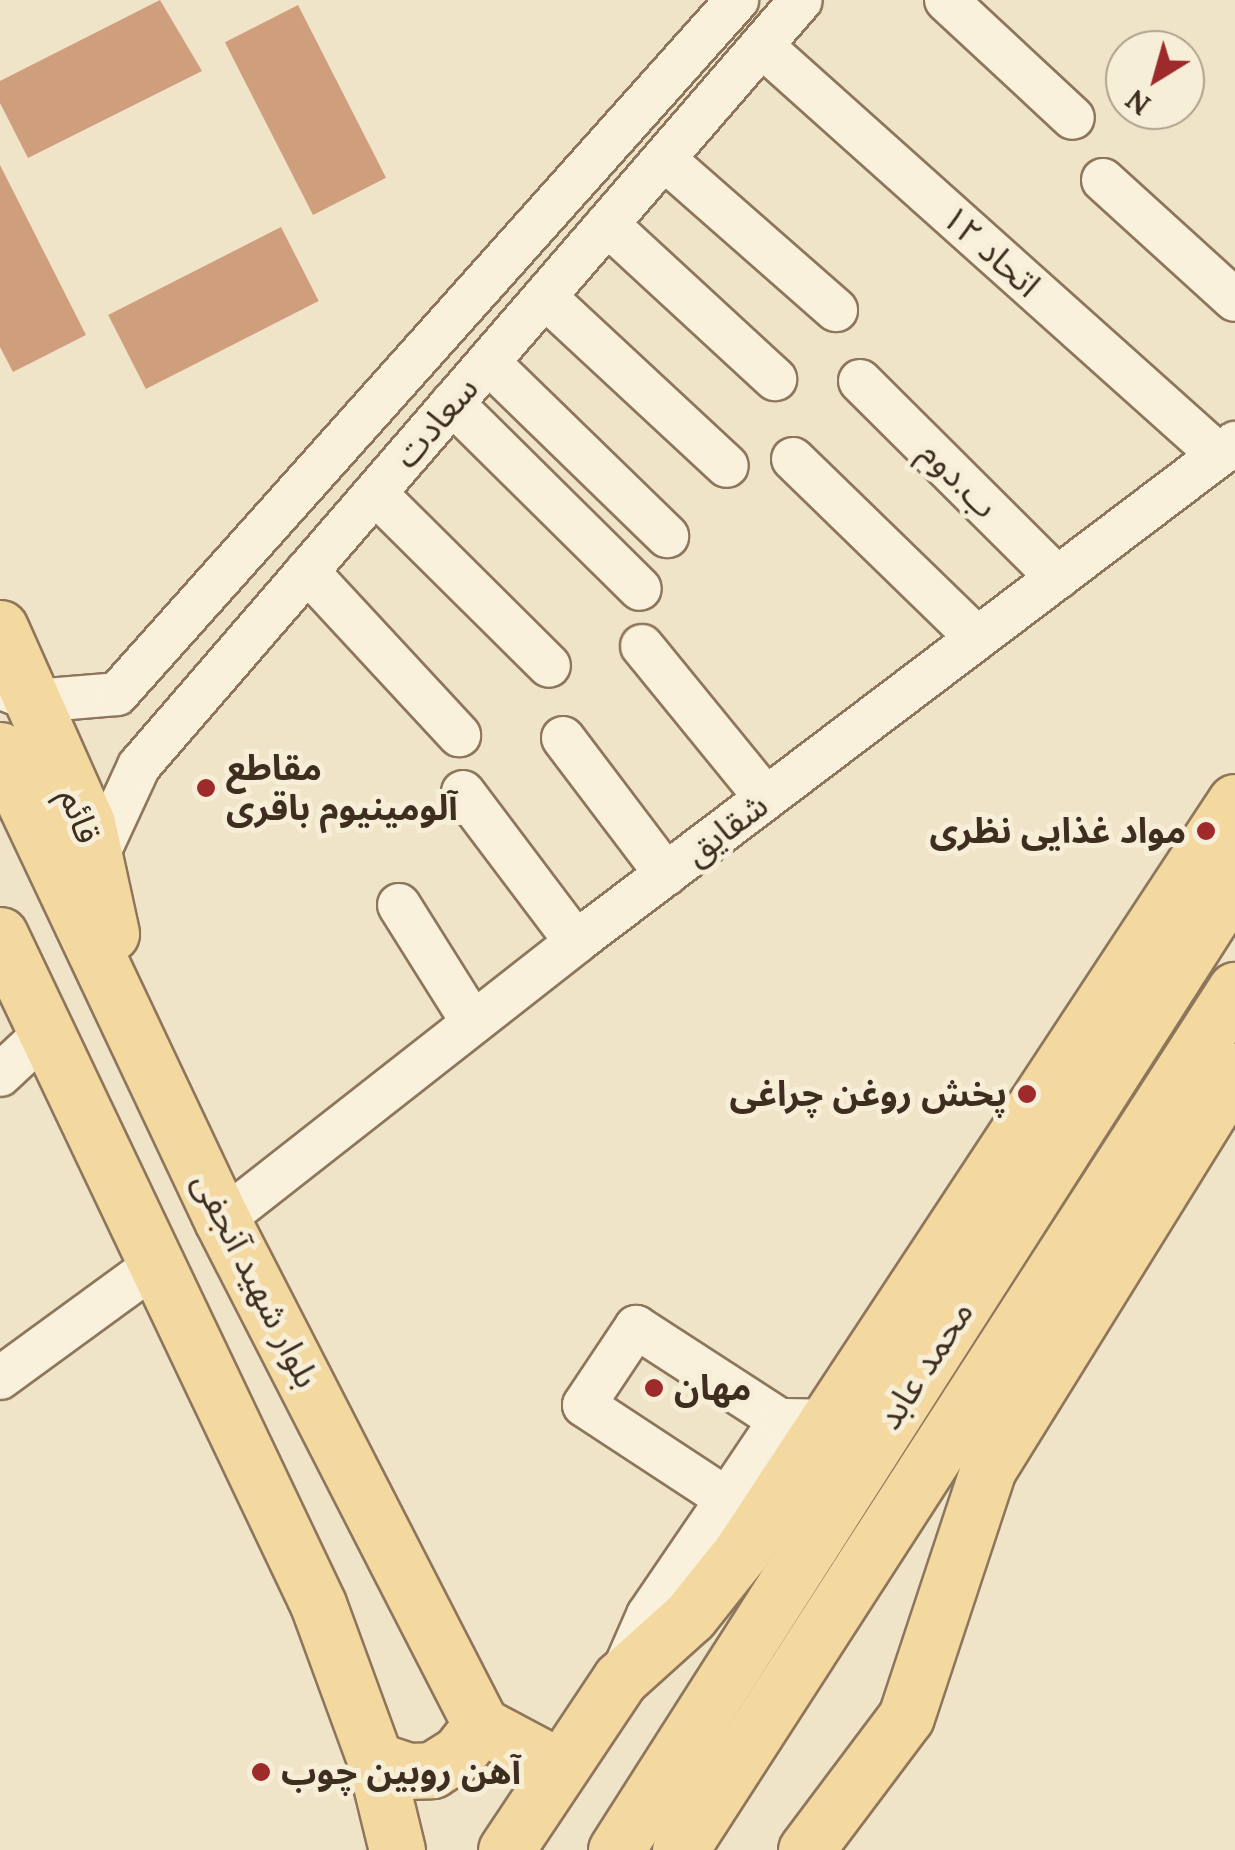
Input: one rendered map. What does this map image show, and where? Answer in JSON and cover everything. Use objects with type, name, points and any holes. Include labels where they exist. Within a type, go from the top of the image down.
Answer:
[{"type":"main road","name":"قائم","points":[[0,628],[17,694],[96,859],[128,1014]]},
{"type":"main road","name":"بلوار شهید آنجفی","points":[[0,750],[222,1220],[481,1724]]},
{"type":"main road","points":[[506,1850],[620,1679],[690,1616],[805,1420],[1235,802]]},
{"type":"main road","name":"محمد عابد","points":[[616,1850],[1235,880]]},
{"type":"main road","points":[[0,934],[318,1604],[375,1760],[398,1850]]},
{"type":"main road","name":"محمد عابد","points":[[680,1850],[1235,990]]},
{"type":"main road","points":[[806,1850],[906,1717],[988,1469],[1235,1070]]},
{"type":"main road","points":[[375,1760],[408,1771],[432,1770],[459,1753],[481,1724],[560,1767]]},
{"type":"street","name":"سعادت","points":[[117,694],[737,0]]},
{"type":"street","name":"سعادت","points":[[96,859],[120,798],[162,740],[801,0]]},
{"type":"street","points":[[946,0],[1073,118]]},
{"type":"street","name":"اتحاد ۱۲","points":[[762,46],[1227,450]]},
{"type":"street","points":[[664,158],[836,310]]},
{"type":"street","points":[[1103,180],[1235,300]]},
{"type":"street","points":[[607,224],[775,379]]},
{"type":"street","points":[[544,296],[727,466]]},
{"type":"street","points":[[488,362],[667,536]]},
{"type":"street","name":"ب.دوم","points":[[860,381],[1058,578]]},
{"type":"street","points":[[452,403],[640,589]]},
{"type":"street","name":"شقایق","points":[[222,1220],[576,942],[1227,450]]},
{"type":"street","points":[[792,459],[977,638]]},
{"type":"street","points":[[375,492],[549,666]]},
{"type":"street","points":[[308,571],[459,735]]},
{"type":"street","points":[[642,646],[766,798]]},
{"type":"street","points":[[17,694],[117,694],[133,726],[162,740]]},
{"type":"street","points":[[563,738],[666,874]]},
{"type":"street","points":[[462,792],[576,942]]},
{"type":"street","points":[[399,906],[473,1023]]},
{"type":"street","points":[[0,1075],[46,1032]]},
{"type":"street","points":[[0,1378],[155,1265]]},
{"type":"street","points":[[620,1679],[648,1615],[727,1499],[805,1420],[636,1327],[584,1405],[727,1499]]},
{"type":"building","points":[[160,0],[202,71],[28,158],[0,103],[0,81]]},
{"type":"building","points":[[298,5],[386,178],[313,215],[225,42]]},
{"type":"building","points":[[0,165],[86,335],[13,372],[0,347]]},
{"type":"building","points":[[281,227],[319,301],[146,389],[108,315]]},
{"type":"place","name":"مقاطع آلومینیوم باقری","points":[[206,788]]},
{"type":"place","name":"مواد غذایی نظری","points":[[1206,831]]},
{"type":"place","name":"پخش روغن چراغی","points":[[1027,1094]]},
{"type":"place","name":"مهان","points":[[654,1388]]},
{"type":"place","name":"آهن روبین چوب","points":[[261,1772]]}]
